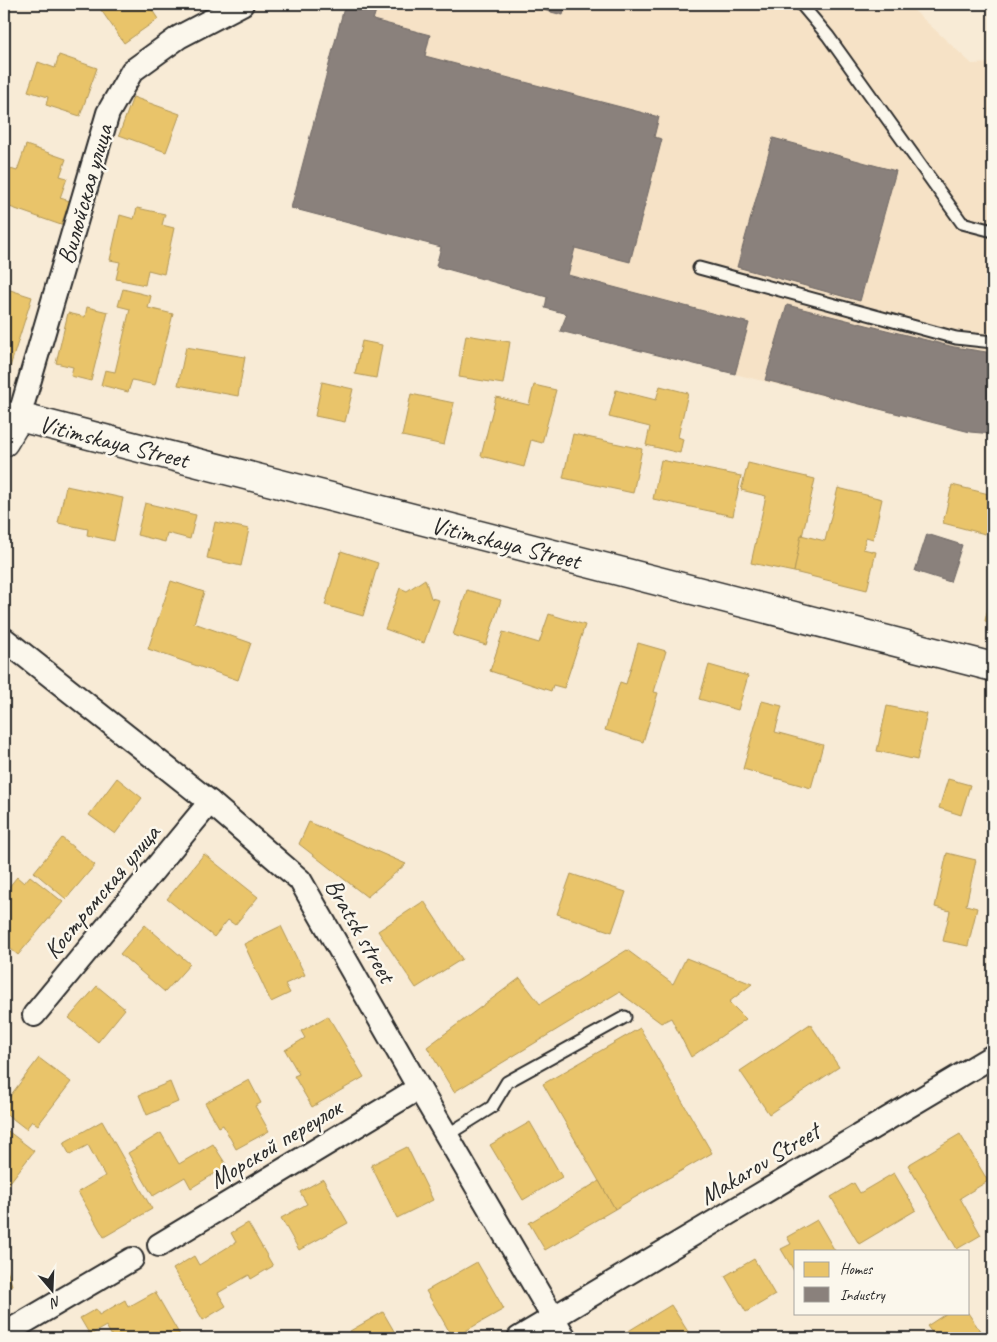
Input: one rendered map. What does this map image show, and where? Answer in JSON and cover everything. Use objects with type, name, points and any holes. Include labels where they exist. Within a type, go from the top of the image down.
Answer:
[{"type":"street","name":"Вилюйская улица","points":[[4,442],[108,113],[132,71],[179,37],[242,4]]},
{"type":"street","name":"Vitimskaya Street","points":[[11,415],[993,668]]},
{"type":"street","name":"Bratsk street","points":[[4,639],[210,802],[300,880],[419,1088],[566,1338]]},
{"type":"street","name":"Костромская улица","points":[[34,1014],[210,802]]},
{"type":"street","name":"Makarov Street","points":[[553,1317],[993,1056]]},
{"type":"street","name":"Морской переулок","points":[[159,1245],[419,1088]]},
{"type":"street","points":[[4,1334],[132,1259]]},
{"type":"street","points":[[519,1338],[553,1317]]},
{"type":"lane","points":[[801,4],[828,36],[962,222],[993,231]]},
{"type":"lane","points":[[699,268],[956,338],[993,342]]},
{"type":"lane","points":[[447,1136],[492,1106],[508,1082],[625,1017]]},
{"type":"shaded area","points":[[345,4],[907,4],[972,64],[993,63],[993,434],[970,432],[560,331],[567,314],[545,308],[546,297],[436,266],[441,247],[291,208]]},
{"type":"building: Homes","points":[[109,4],[148,4],[158,19],[124,43],[101,10]]},
{"type":"building: Homes","points":[[59,55],[97,68],[80,116],[46,105],[48,97],[28,91],[38,62],[55,68]]},
{"type":"building: Homes","points":[[133,97],[180,114],[166,152],[119,135]]},
{"type":"building: Homes","points":[[26,145],[66,159],[60,176],[67,178],[60,198],[70,201],[61,225],[4,205],[4,167],[17,171]]},
{"type":"building: Homes","points":[[137,208],[165,214],[162,225],[174,228],[164,274],[148,270],[145,285],[116,279],[120,262],[110,260],[120,215],[134,219]]},
{"type":"building: Homes","points":[[4,288],[32,297],[10,367],[4,365]]},
{"type":"building: Homes","points":[[123,289],[151,296],[148,308],[173,314],[155,385],[132,380],[128,392],[101,385],[105,370],[115,372],[130,309],[118,306]]},
{"type":"building: Homes","points":[[87,307],[108,312],[91,381],[71,376],[73,367],[56,363],[68,313],[85,317]]},
{"type":"building: Homes","points":[[466,335],[510,342],[503,384],[459,377]]},
{"type":"building: Homes","points":[[362,341],[382,345],[376,378],[355,374]]},
{"type":"building: Homes","points":[[186,347],[245,357],[238,396],[178,385]]},
{"type":"building: Homes","points":[[322,382],[353,389],[345,422],[315,416]]},
{"type":"building: Homes","points":[[534,385],[556,390],[542,443],[531,440],[524,467],[481,456],[496,397],[529,405]]},
{"type":"building: Homes","points":[[660,386],[688,393],[678,437],[683,439],[680,453],[646,445],[650,427],[609,417],[616,390],[656,400]]},
{"type":"building: Homes","points":[[411,394],[454,403],[444,445],[402,436]]},
{"type":"building: Homes","points":[[573,434],[642,449],[633,493],[563,478]]},
{"type":"building: Homes","points":[[661,460],[741,476],[733,516],[653,499]]},
{"type":"building: Homes","points":[[748,463],[815,479],[794,572],[751,563],[766,496],[741,490]]},
{"type":"building: Homes","points":[[952,485],[993,495],[985,534],[943,523]]},
{"type":"building: Homes","points":[[66,486],[123,498],[114,541],[87,535],[88,529],[58,523]]},
{"type":"building: Homes","points":[[838,488],[882,499],[873,539],[866,537],[863,549],[876,552],[867,590],[794,572],[801,535],[825,541]]},
{"type":"building: Homes","points":[[145,503],[196,515],[190,539],[167,533],[165,542],[137,535]]},
{"type":"building: Homes","points":[[215,522],[249,529],[241,566],[207,558]]},
{"type":"building: Homes","points":[[341,551],[378,563],[363,616],[325,605]]},
{"type":"building: Homes","points":[[425,579],[431,598],[439,600],[424,643],[385,629],[400,588],[407,591]]},
{"type":"building: Homes","points":[[171,581],[204,592],[194,623],[251,643],[238,680],[148,649]]},
{"type":"building: Homes","points":[[467,590],[501,600],[486,645],[453,635]]},
{"type":"building: Homes","points":[[993,592],[993,623],[985,621]]},
{"type":"building: Homes","points":[[549,614],[585,625],[564,688],[553,685],[551,691],[490,671],[503,632],[539,643]]},
{"type":"building: Homes","points":[[638,643],[666,651],[654,692],[658,693],[643,742],[605,730],[620,682],[626,684]]},
{"type":"building: Homes","points":[[709,665],[748,676],[738,710],[699,699]]},
{"type":"building: Homes","points":[[762,701],[782,706],[775,732],[823,745],[811,788],[743,769]]},
{"type":"building: Homes","points":[[887,706],[927,714],[917,760],[877,751]]},
{"type":"building: Homes","points":[[117,778],[142,798],[115,834],[89,815]]},
{"type":"building: Homes","points":[[948,779],[970,785],[961,815],[939,808]]},
{"type":"building: Homes","points":[[309,822],[406,864],[367,897],[299,844]]},
{"type":"building: Homes","points":[[62,838],[95,865],[66,899],[34,872]]},
{"type":"building: Homes","points":[[947,853],[976,860],[966,905],[977,908],[968,946],[943,941],[950,911],[935,907]]},
{"type":"building: Homes","points":[[204,854],[258,897],[235,925],[228,920],[214,937],[167,899]]},
{"type":"building: Homes","points":[[571,874],[626,892],[612,932],[557,914]]},
{"type":"building: Homes","points":[[30,876],[63,902],[18,955],[4,943],[4,893],[17,877],[24,883]]},
{"type":"building: Homes","points":[[424,901],[462,959],[416,988],[378,931]]},
{"type":"building: Homes","points":[[145,925],[190,964],[165,992],[120,954]]},
{"type":"building: Homes","points":[[281,926],[305,975],[285,984],[290,993],[271,1002],[244,944]]},
{"type":"building: Homes","points":[[627,950],[673,984],[686,958],[752,984],[729,1002],[746,1019],[691,1057],[671,1018],[661,1023],[619,992],[454,1092],[427,1047],[520,978],[540,1004]]},
{"type":"building: Homes","points":[[97,986],[125,1009],[98,1042],[69,1018]]},
{"type":"building: Homes","points":[[328,1016],[364,1077],[312,1107],[294,1076],[299,1074],[285,1050],[305,1038],[301,1031]]},
{"type":"building: Homes","points":[[810,1024],[839,1067],[769,1114],[740,1071]]},
{"type":"building: Homes","points":[[640,1028],[712,1153],[615,1209],[543,1084]]},
{"type":"building: Homes","points":[[39,1058],[71,1082],[38,1125],[32,1121],[26,1129],[4,1112],[4,1104]]},
{"type":"building: Homes","points":[[249,1080],[261,1103],[255,1106],[269,1131],[236,1149],[223,1125],[219,1127],[205,1103]]},
{"type":"building: Homes","points":[[170,1082],[178,1102],[147,1115],[139,1095]]},
{"type":"building: Homes","points":[[102,1121],[152,1209],[104,1237],[78,1192],[105,1176],[88,1145],[70,1155],[63,1143]]},
{"type":"building: Homes","points":[[530,1122],[562,1177],[523,1200],[490,1145]]},
{"type":"building: Homes","points":[[4,1128],[34,1151],[4,1190]]},
{"type":"building: Homes","points":[[161,1133],[179,1164],[213,1144],[227,1166],[191,1188],[185,1177],[153,1196],[128,1153]]},
{"type":"building: Homes","points":[[960,1134],[988,1181],[960,1198],[981,1235],[957,1249],[908,1165]]},
{"type":"building: Homes","points":[[407,1147],[433,1200],[397,1218],[371,1165]]},
{"type":"building: Homes","points":[[894,1173],[916,1210],[859,1244],[831,1197],[854,1183],[860,1193]]},
{"type":"building: Homes","points":[[323,1179],[348,1223],[299,1250],[281,1218],[307,1204],[300,1192]]},
{"type":"building: Homes","points":[[599,1181],[615,1209],[545,1250],[529,1223]]},
{"type":"building: Homes","points":[[817,1220],[834,1250],[794,1250],[794,1271],[781,1249],[791,1244],[787,1237]]},
{"type":"building: Homes","points":[[248,1223],[273,1266],[251,1279],[249,1275],[218,1293],[226,1306],[203,1320],[173,1269],[194,1256],[199,1265],[236,1242],[231,1233]]},
{"type":"building: Homes","points":[[754,1259],[775,1295],[746,1312],[725,1276]]},
{"type":"building: Homes","points":[[4,1261],[12,1285],[4,1288]]},
{"type":"building: Homes","points":[[477,1262],[504,1309],[453,1338],[426,1291]]},
{"type":"building: Homes","points":[[155,1292],[181,1337],[113,1338],[106,1326],[90,1335],[80,1318],[96,1309],[99,1315],[125,1300],[128,1307]]},
{"type":"building: Homes","points":[[671,1305],[692,1338],[617,1338]]},
{"type":"building: Homes","points":[[383,1312],[398,1338],[354,1338],[350,1331]]},
{"type":"building: Homes","points":[[945,1314],[969,1314],[985,1338],[936,1338],[927,1326]]},
{"type":"building: Industry","points":[[345,4],[378,4],[373,20],[430,35],[425,56],[659,117],[654,137],[662,139],[630,262],[575,248],[568,275],[749,323],[735,374],[560,331],[567,314],[545,308],[547,297],[436,266],[441,247],[291,208]]},
{"type":"building: Industry","points":[[519,4],[566,4],[563,15]]},
{"type":"building: Industry","points":[[773,138],[896,171],[860,301],[737,267]]},
{"type":"building: Industry","points":[[787,305],[954,347],[993,353],[993,434],[970,432],[765,380]]},
{"type":"building: Industry","points":[[927,534],[962,545],[950,582],[915,571]]}]
